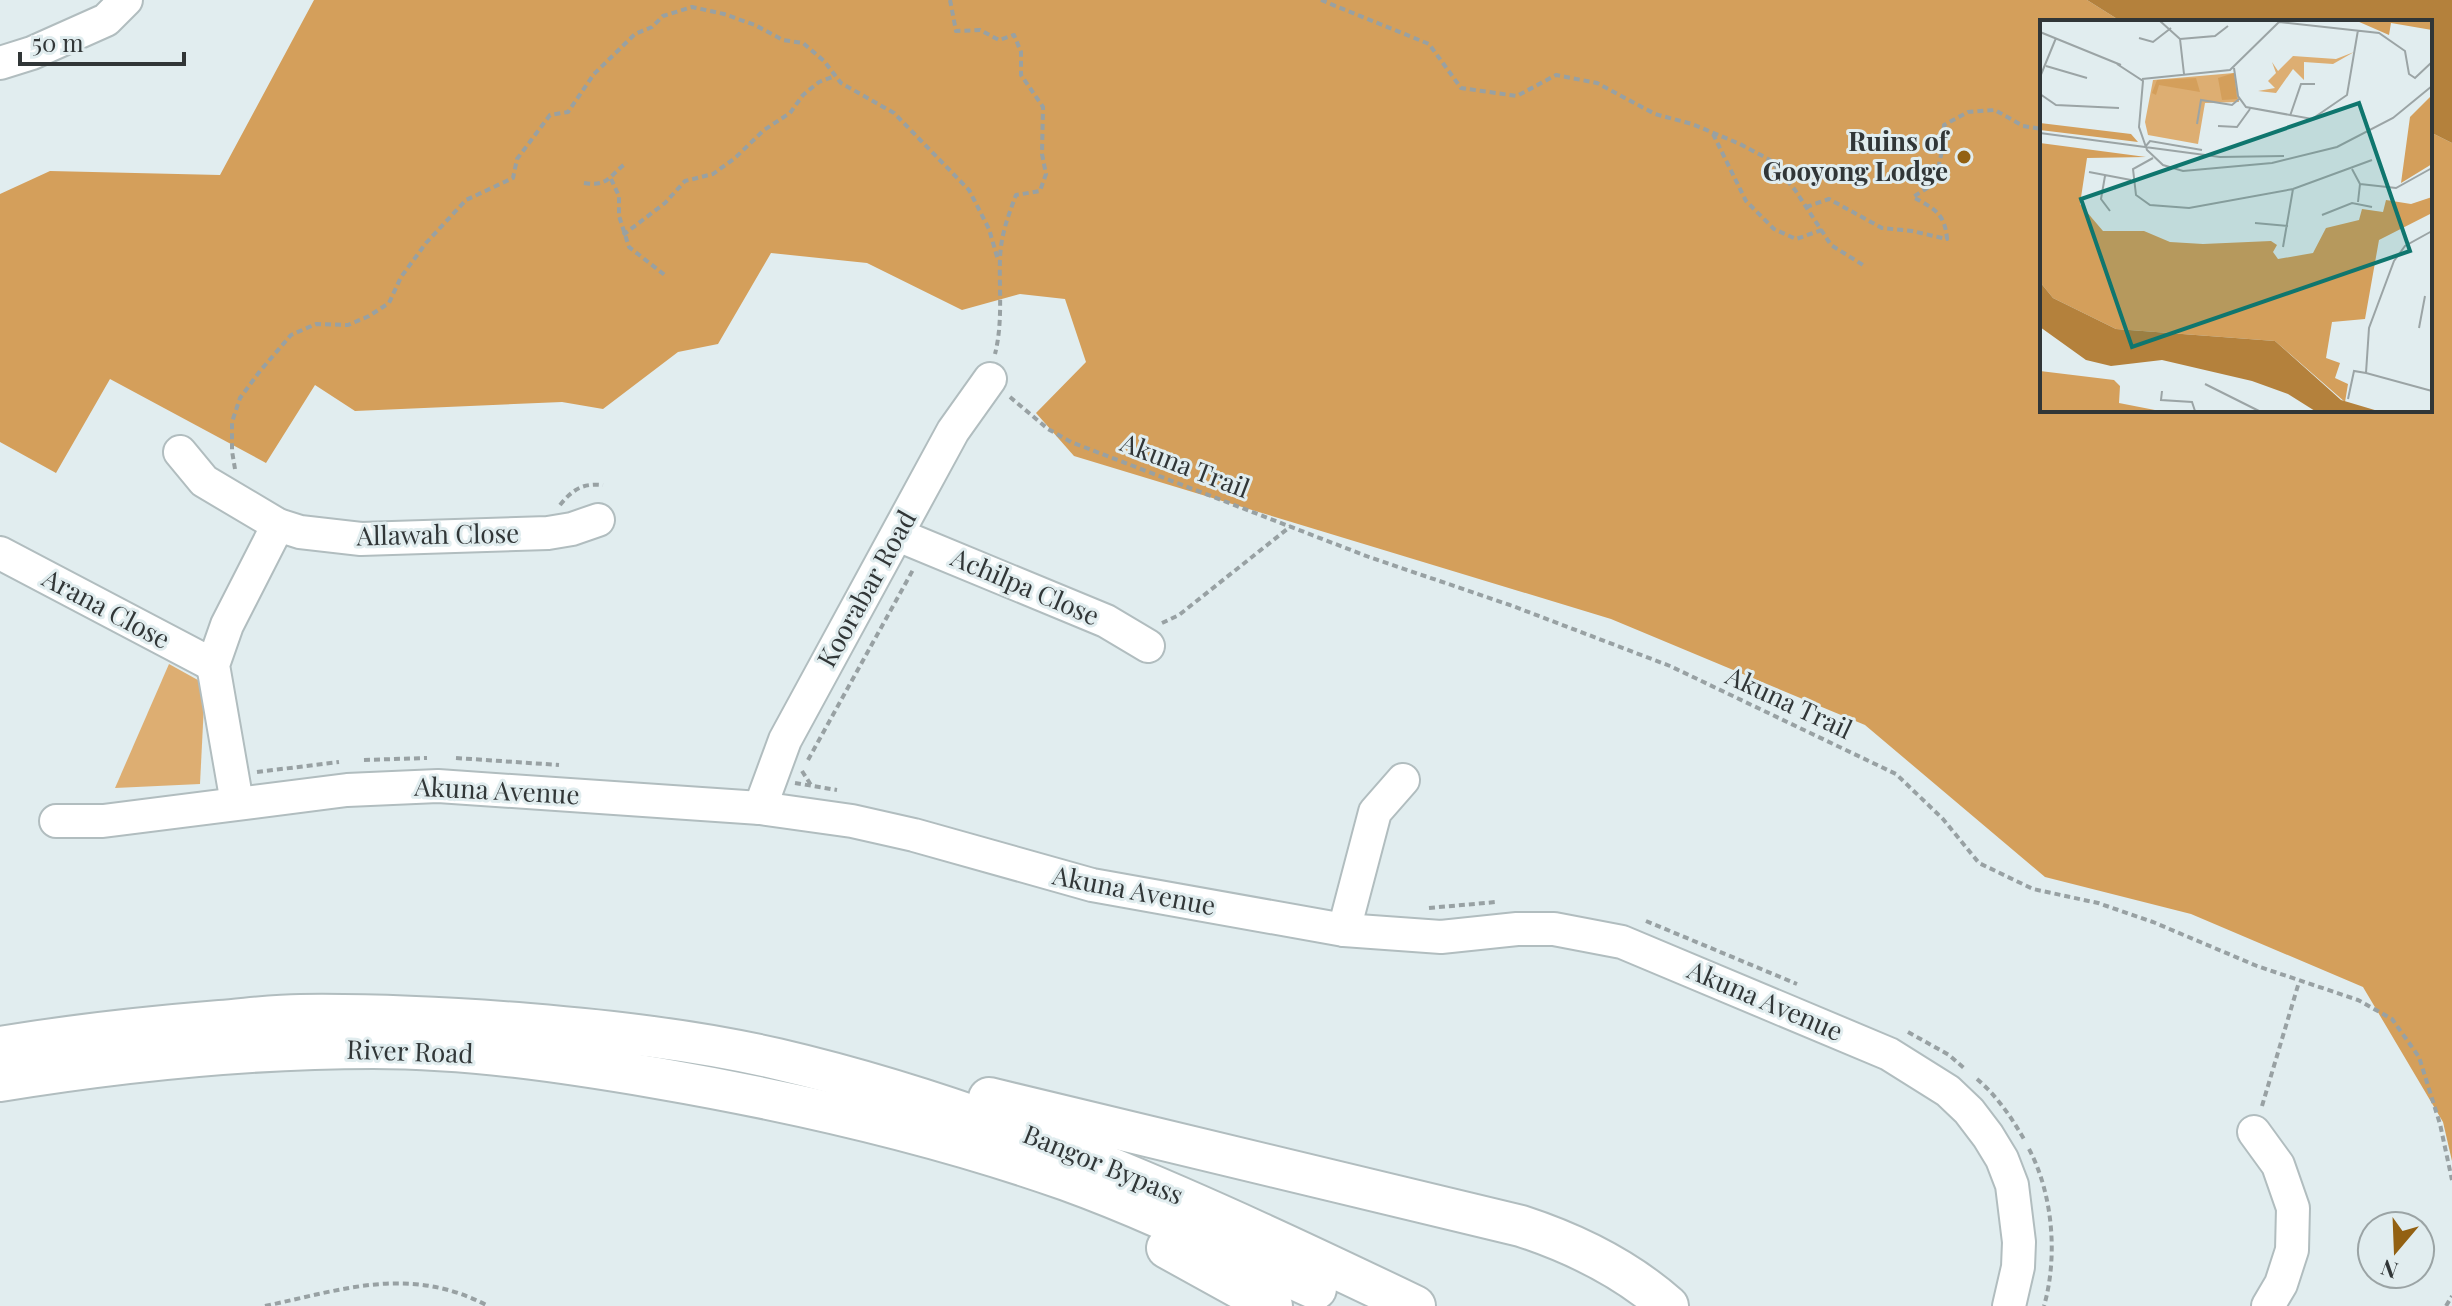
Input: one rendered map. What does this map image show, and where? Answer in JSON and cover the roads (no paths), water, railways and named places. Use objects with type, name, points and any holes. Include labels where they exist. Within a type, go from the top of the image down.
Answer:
[{"type":"main road","name":"River Road","points":[[0,1047],[132,1028],[296,1015],[410,1015],[597,1030],[694,1042],[777,1059]]},
{"type":"main road","name":"River Road","points":[[0,1081],[162,1057],[295,1049],[376,1048],[544,1060],[718,1088],[818,1108]]},
{"type":"main road","name":"Bangor Bypass","points":[[777,1059],[964,1112],[1101,1162],[1192,1201],[1415,1306]]},
{"type":"main road","points":[[777,1059],[886,1072],[1521,1226],[1574,1244],[1620,1270],[1668,1306]]},
{"type":"main road","name":"Bangor Bypass","points":[[818,1108],[907,1131],[1069,1181],[1351,1306]]},
{"type":"main road","points":[[818,1108],[1073,1204],[1165,1247],[1272,1306]]},
{"type":"street","points":[[0,63],[32,53],[106,20],[126,0]]},
{"type":"street","name":"Koorabar Road","points":[[760,808],[785,740],[912,540],[953,431],[990,379]]},
{"type":"street","name":"Allawah Close","points":[[180,452],[204,481],[278,525],[326,536],[361,539],[548,533],[598,520]]},
{"type":"street","points":[[237,803],[213,665],[227,625],[278,525]]},
{"type":"street","name":"Achilpa Close","points":[[912,540],[1106,621],[1141,641]]},
{"type":"street","name":"Arana Close","points":[[0,553],[213,665]]},
{"type":"street","points":[[1344,930],[1375,812],[1403,780]]},
{"type":"street","name":"Akuna Avenue","points":[[56,821],[103,821],[347,790],[438,786],[760,808],[813,814],[898,832],[1092,885],[1344,930],[1441,937],[1517,929],[1554,929],[1611,939],[1657,955],[1865,1044],[1921,1072],[1948,1091],[1969,1111],[2002,1159],[2012,1185],[2019,1242],[2018,1267],[2009,1306]]},
{"type":"street","points":[[2254,1132],[2278,1165],[2293,1208],[2292,1250],[2281,1284],[2268,1306]]},
{"type":"place","name":"Ruins of Gooyong Lodge","points":[[1964,157]]}]
